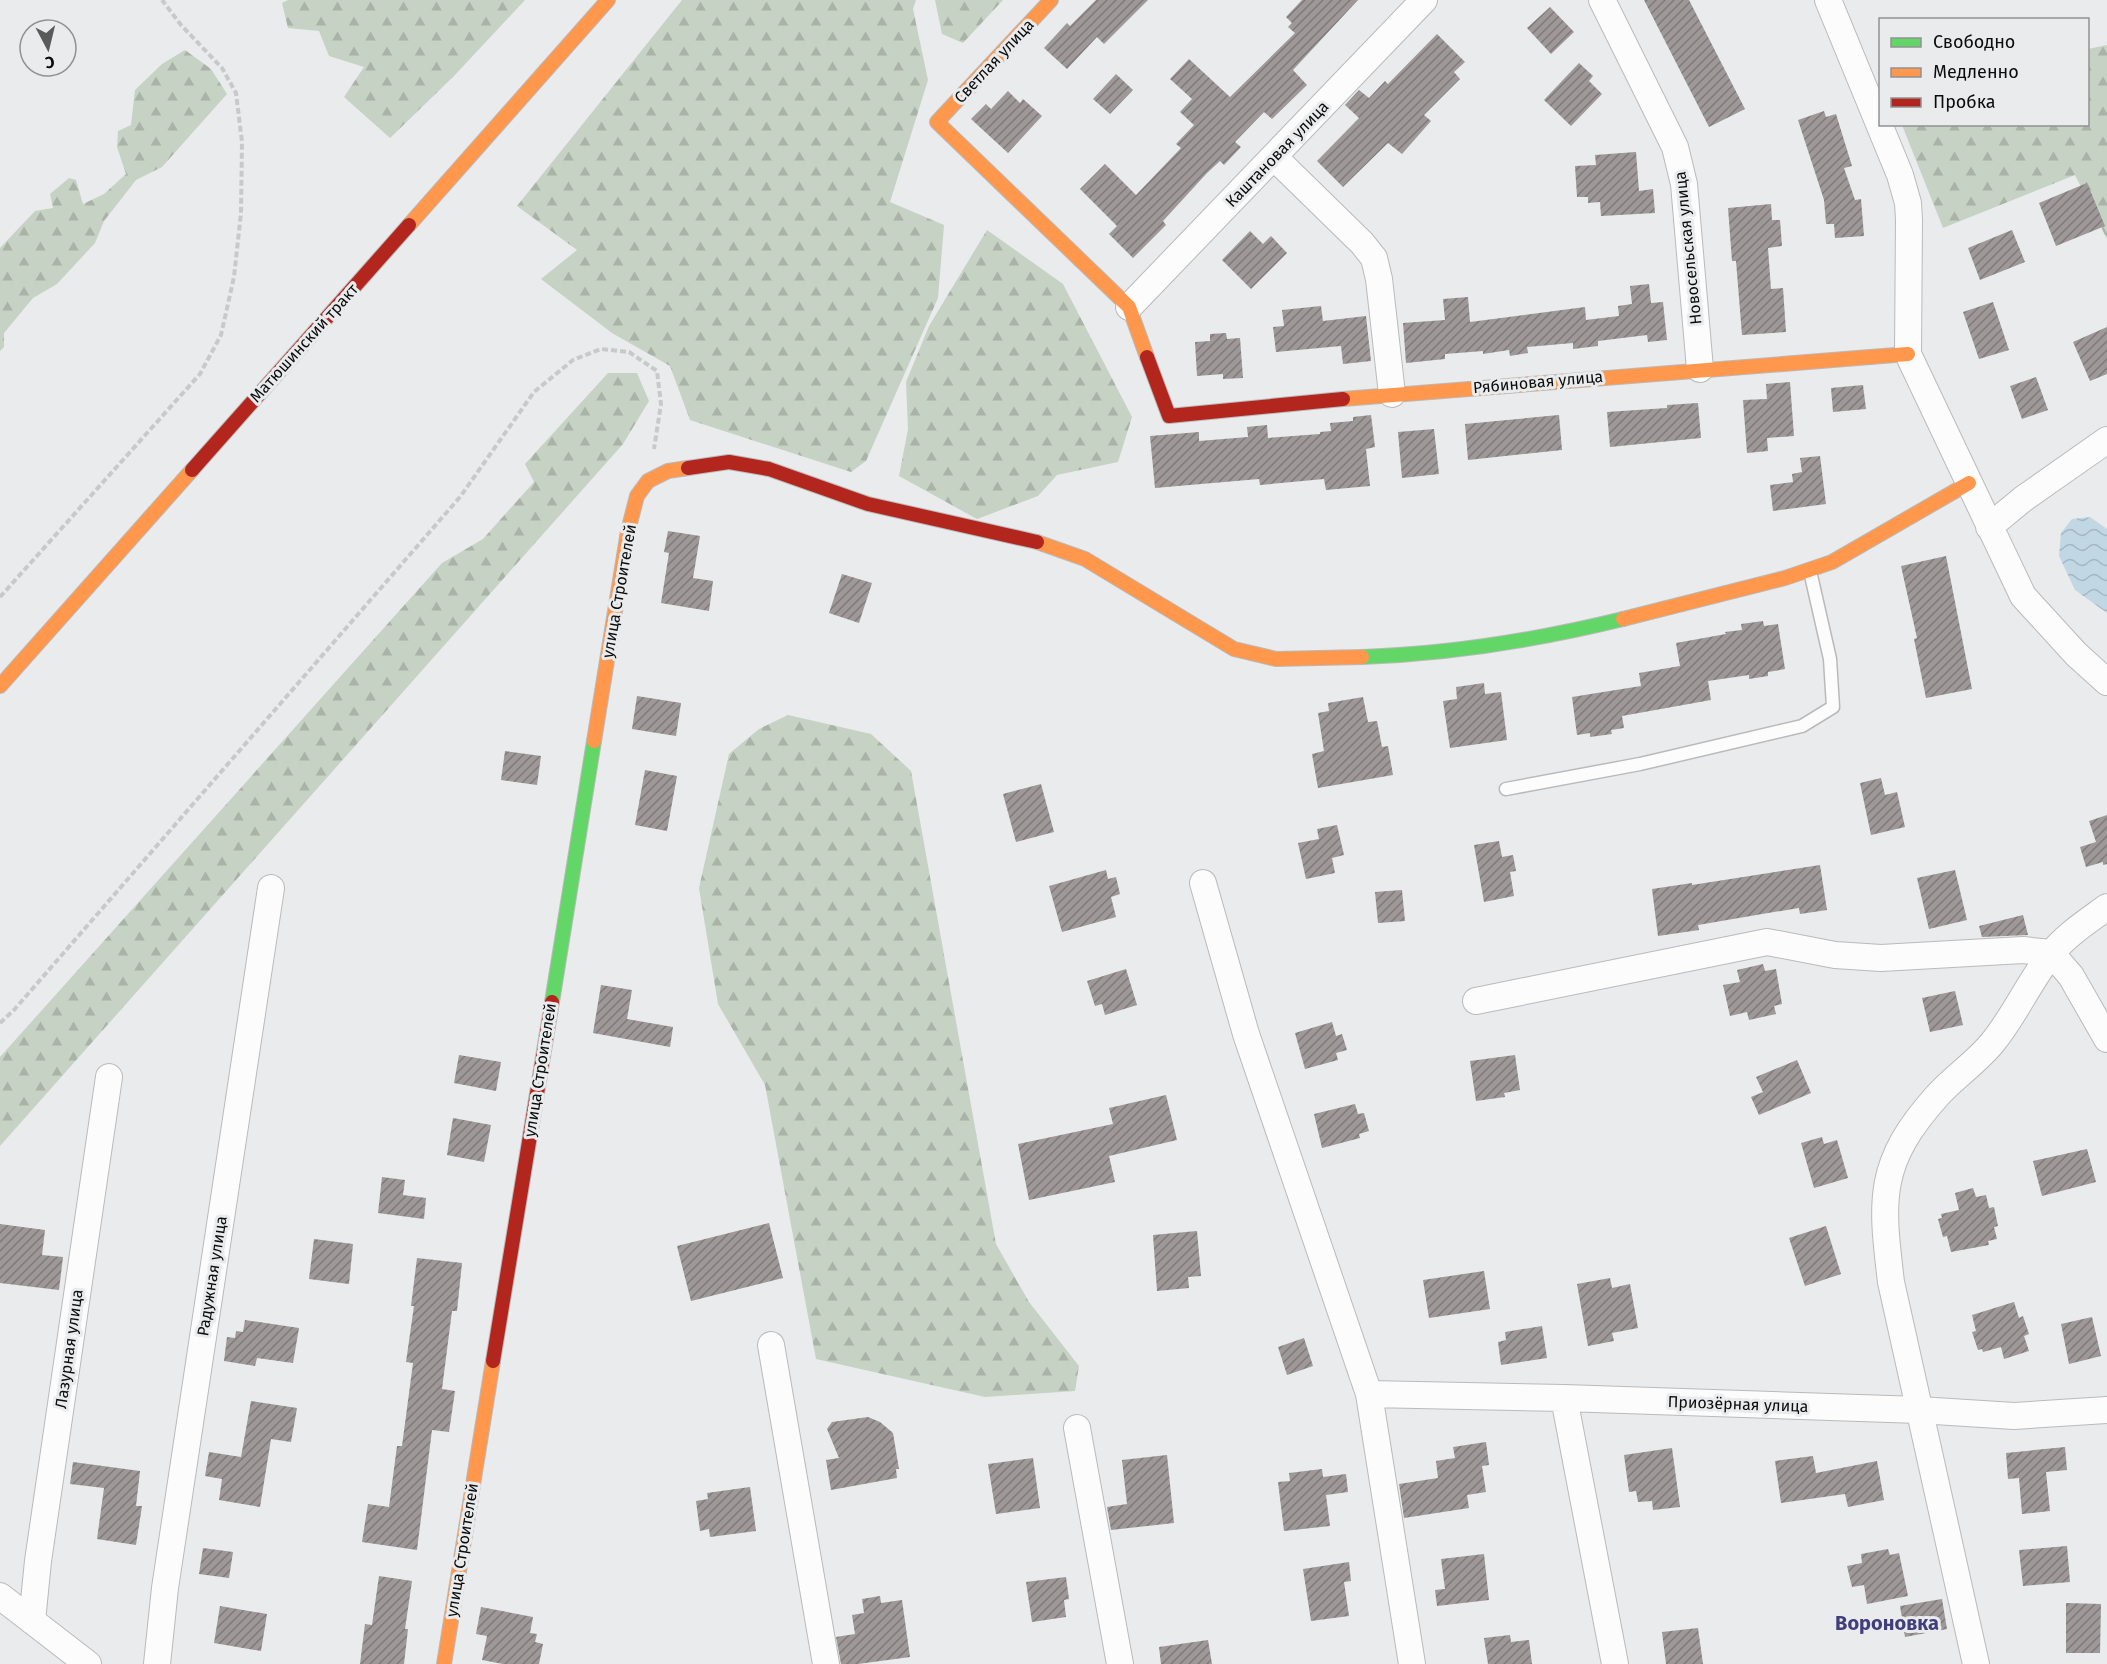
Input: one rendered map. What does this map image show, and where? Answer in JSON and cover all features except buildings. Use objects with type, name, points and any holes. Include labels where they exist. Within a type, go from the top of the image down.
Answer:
[{"type":"street","name":"Матюшинский тракт","points":[[0,686],[608,0]]},
{"type":"street","name":"Светлая улица","points":[[1051,0],[937,122],[1129,307]]},
{"type":"street","name":"Каштановая улица","points":[[1129,307],[1424,0]]},
{"type":"street","name":"Новосельская улица","points":[[1602,0],[1675,147],[1684,184],[1700,369]]},
{"type":"street","points":[[1828,0],[1879,124]]},
{"type":"street","points":[[1880,126],[1900,175],[1908,203],[1908,354],[1989,528],[2024,596],[2076,654],[2107,682]]},
{"type":"street","points":[[1274,157],[1362,243],[1374,258],[1379,279],[1392,394]]},
{"type":"street","name":"Рябиновая улица","points":[[1129,307],[1169,416],[1392,394],[1908,354]]},
{"type":"street","points":[[1989,528],[2024,499],[2107,440]]},
{"type":"street","points":[[648,481],[668,471],[729,462],[769,469],[868,504],[1045,544],[1085,559],[1234,649],[1276,659],[1389,656],[1462,650],[1558,635],[1785,578],[1832,562],[1969,483]]},
{"type":"street","name":"улица Строителей","points":[[444,1664],[628,531],[637,496],[648,481]]},
{"type":"street","points":[[1203,883],[1246,1034],[1369,1394],[1412,1664]]},
{"type":"street","name":"Радужная улица","points":[[158,1664],[169,1564],[271,888]]},
{"type":"street","points":[[1976,1664],[1891,1282],[1884,1221],[1886,1190],[1892,1162],[1910,1130],[1937,1096],[1993,1043],[2051,953],[2072,933],[2107,907]]},
{"type":"street","points":[[1476,1001],[1767,942],[1835,955],[1881,958],[2023,951],[2051,953],[2071,976],[2107,1039]]},
{"type":"street","name":"Лазурная улица","points":[[32,1621],[38,1561],[109,1077]]},
{"type":"street","points":[[771,1345],[826,1664]]},
{"type":"street","name":"Приозёрная улица","points":[[1369,1394],[1919,1410],[2014,1416],[2107,1410]]},
{"type":"street","points":[[1564,1398],[1615,1664]]},
{"type":"street","points":[[1077,1428],[1120,1664]]},
{"type":"street","points":[[0,1596],[88,1664]]},
{"type":"lane","points":[[1506,789],[1640,764],[1802,726],[1833,707],[1830,659],[1809,570]]},
{"type":"path","points":[[0,597],[200,374],[221,335],[234,277],[241,213],[242,142],[236,93],[222,68],[181,25],[162,0]]},
{"type":"path","points":[[0,1023],[14,1010],[460,497],[534,392],[573,360],[601,349],[629,352],[657,371],[661,404],[648,481]]},
{"type":"green space","points":[[288,0],[525,0],[454,76],[390,138],[344,97],[364,67],[329,56],[319,31],[288,28],[282,3]]},
{"type":"green space","points":[[682,0],[916,0],[913,9],[928,80],[890,202],[944,225],[938,298],[866,461],[851,472],[690,420],[670,366],[612,333],[541,279],[577,250],[517,206]]},
{"type":"green space","points":[[935,0],[1003,0],[963,43],[942,34]]},
{"type":"green space","points":[[2107,45],[2107,239],[2075,175],[1943,228],[1902,126],[2089,126],[2089,49]]},
{"type":"green space","points":[[185,50],[211,69],[227,94],[162,167],[136,180],[104,221],[95,243],[57,284],[33,298],[4,333],[4,347],[0,351],[0,248],[35,211],[53,208],[50,194],[69,178],[76,180],[83,204],[104,194],[126,174],[117,147],[118,131],[131,125],[135,90],[162,64]]},
{"type":"green space","points":[[987,230],[1063,284],[1132,417],[1118,462],[1057,475],[1038,496],[977,519],[899,476],[908,429],[906,382],[929,326]]},
{"type":"green space","points":[[608,373],[637,373],[649,401],[623,444],[0,1146],[0,1057],[442,563],[483,539],[534,482],[525,464]]},
{"type":"green space","points":[[788,715],[871,734],[911,771],[996,1244],[1029,1302],[1079,1366],[1075,1391],[985,1397],[816,1359],[765,1085],[718,1004],[699,888],[729,754],[759,729]]},
{"type":"water","points":[[2090,517],[2107,529],[2107,613],[2075,590],[2059,556],[2061,533],[2072,519]]},
{"type":"traffic: fast","points":[[1362,657],[1428,653],[1494,645],[1623,619]]},
{"type":"traffic: fast","points":[[552,1002],[594,741]]},
{"type":"traffic: slow","points":[[409,225],[608,0]]},
{"type":"traffic: slow","points":[[1051,0],[937,122],[1129,307],[1147,357]]},
{"type":"traffic: slow","points":[[1343,399],[1908,354]]},
{"type":"traffic: slow","points":[[594,741],[628,531],[637,496],[648,481],[668,471],[688,468]]},
{"type":"traffic: slow","points":[[0,686],[192,470]]},
{"type":"traffic: slow","points":[[1623,619],[1785,578],[1832,562],[1969,483]]},
{"type":"traffic: slow","points":[[1037,542],[1085,559],[1234,649],[1276,659],[1362,657]]},
{"type":"traffic: slow","points":[[444,1664],[493,1361]]},
{"type":"traffic: jam","points":[[192,470],[409,225]]},
{"type":"traffic: jam","points":[[1147,357],[1169,416],[1343,399]]},
{"type":"traffic: jam","points":[[688,468],[729,462],[769,469],[868,504],[1037,542]]},
{"type":"traffic: jam","points":[[493,1361],[552,1002]]},
{"type":"district","name":"Вороновка","points":[[1887,1623]]}]
